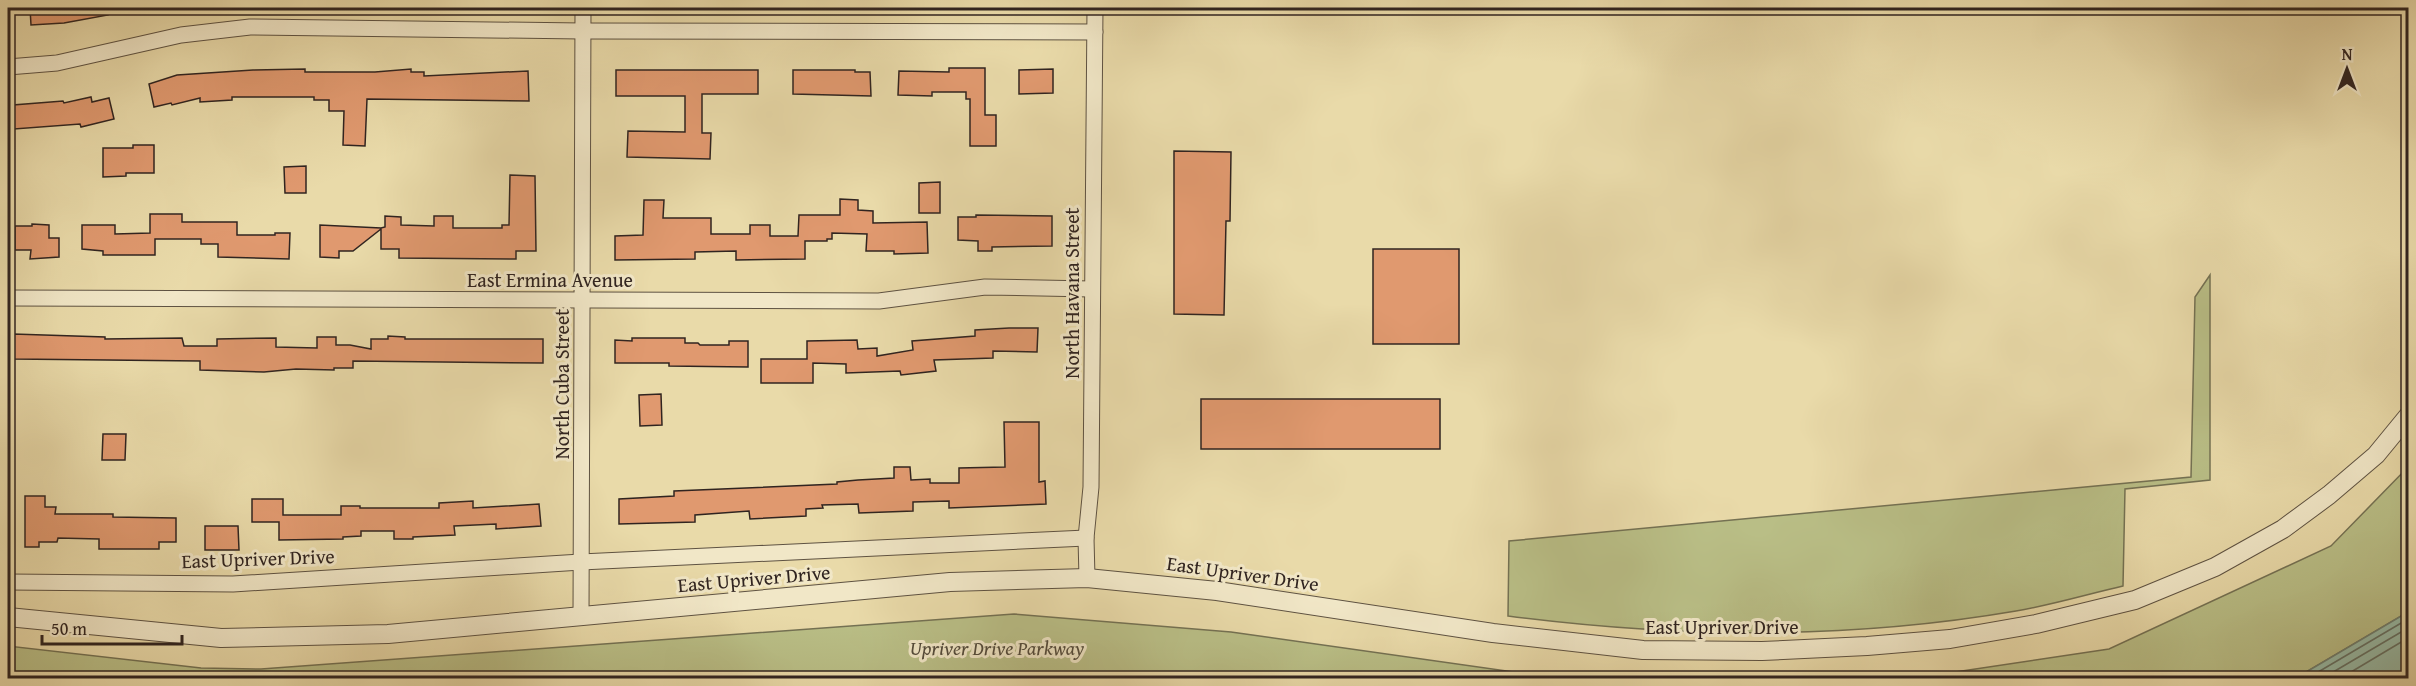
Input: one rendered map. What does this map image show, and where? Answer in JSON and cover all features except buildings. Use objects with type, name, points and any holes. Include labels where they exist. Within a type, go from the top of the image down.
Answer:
[{"type":"street","name":"North Cuba Street","points":[[581,617],[582,8]]},
{"type":"street","name":"North Havana Street","points":[[1087,578],[1086,538],[1091,487],[1095,8]]},
{"type":"street","points":[[8,67],[57,63],[181,36],[250,27],[582,32],[1095,32]]},
{"type":"street","name":"East Ermina Avenue","points":[[8,298],[879,301],[985,287],[1091,289]]},
{"type":"street","name":"East Upriver Drive","points":[[8,617],[221,638],[388,634],[950,582],[1087,578],[1217,591],[1492,633],[1643,650],[1762,651],[1867,646],[1950,639],[2036,624],[2134,600],[2216,567],[2283,529],[2329,495],[2376,455],[2409,416]]},
{"type":"street","name":"East Upriver Drive","points":[[8,582],[233,584],[581,562],[1086,538]]},
{"type":"green space","points":[[2210,275],[2210,480],[2125,489],[2123,586],[2016,611],[1889,627],[1826,631],[1699,632],[1636,629],[1508,616],[1509,541],[2191,477],[2195,297]]},
{"type":"green space","points":[[2408,467],[2408,612],[2296,678],[1915,678],[2109,649],[2331,546]]},
{"type":"green space","name":"Upriver Drive Parkway","points":[[1014,614],[1231,632],[1556,678],[8,678],[8,646],[201,668],[261,669]]},
{"type":"water","points":[[2408,612],[2408,678],[2296,678]]}]
